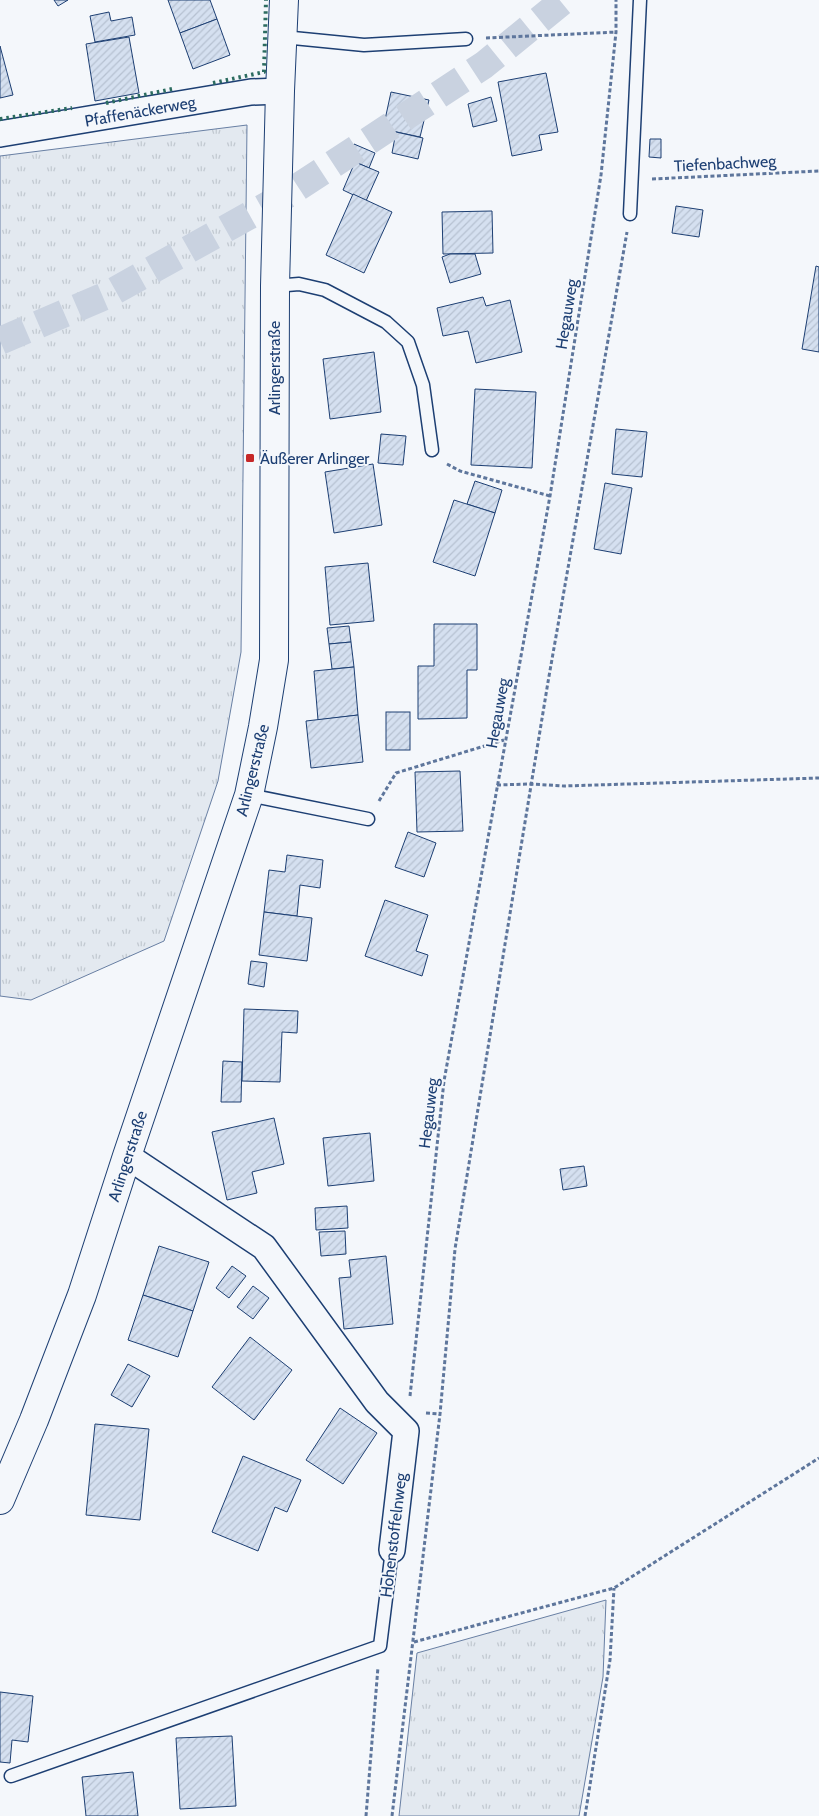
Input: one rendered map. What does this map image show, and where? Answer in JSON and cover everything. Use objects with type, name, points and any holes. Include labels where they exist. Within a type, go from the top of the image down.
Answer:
[{"type":"main road","name":"Arlingerstraße","points":[[0,1500],[34,1420],[82,1295],[249,794],[263,727],[274,660],[275,286],[284,0]]},
{"type":"street","name":"Pfaffenäckerweg","points":[[0,134],[251,92],[280,91]]},
{"type":"street","points":[[127,1156],[264,1246],[377,1402],[406,1431]]},
{"type":"street","name":"Hohenstoffelnweg","points":[[392,1550],[406,1431]]},
{"type":"lane","points":[[630,214],[640,0]]},
{"type":"lane","points":[[283,37],[364,45],[466,39]]},
{"type":"lane","points":[[275,286],[299,284],[325,290],[386,322],[408,342],[423,385],[432,450]]},
{"type":"lane","points":[[249,794],[368,819]]},
{"type":"lane","name":"Hohenstoffelnweg","points":[[380,1646],[392,1550]]},
{"type":"lane","points":[[11,1776],[380,1646]]},
{"type":"path","name":"Hegauweg","points":[[406,1431],[444,1081],[504,740],[550,496],[601,175],[616,32],[616,0]]},
{"type":"path","points":[[466,39],[638,30]]},
{"type":"path","name":"Tiefenbachweg","points":[[633,180],[819,171]]},
{"type":"path","points":[[392,1816],[440,1414],[455,1249],[531,784],[630,214]]},
{"type":"path","points":[[432,450],[443,462],[460,471],[550,496]]},
{"type":"path","points":[[368,819],[396,773],[504,740]]},
{"type":"path","points":[[497,785],[531,784],[564,786],[819,778]]},
{"type":"path","points":[[414,1642],[614,1588],[819,1458]]},
{"type":"path","points":[[585,1816],[610,1660],[614,1588]]},
{"type":"path","points":[[366,1816],[380,1646]]},
{"type":"green space","points":[[247,125],[241,652],[218,781],[164,941],[31,1000],[0,996],[0,156]]},
{"type":"green space","points":[[606,1600],[603,1677],[579,1816],[399,1816],[417,1653]]},
{"type":"building","points":[[54,0],[68,0],[58,6]]},
{"type":"building","points":[[168,0],[210,0],[217,19],[180,33]]},
{"type":"building","points":[[109,12],[111,21],[132,17],[135,35],[95,42],[90,16]]},
{"type":"building","points":[[217,19],[230,55],[193,69],[180,33]]},
{"type":"building","points":[[129,37],[139,93],[95,101],[86,44]]},
{"type":"building","points":[[0,46],[13,95],[0,98]]},
{"type":"building","points":[[546,73],[558,132],[539,135],[542,150],[512,156],[498,82]]},
{"type":"building","points":[[391,92],[429,100],[420,137],[383,129]]},
{"type":"building","points":[[491,97],[497,121],[473,127],[468,104]]},
{"type":"building","points":[[396,132],[423,138],[418,159],[392,153]]},
{"type":"building","points":[[650,139],[661,139],[661,158],[649,157]]},
{"type":"building","points":[[354,144],[375,153],[369,168],[348,159]]},
{"type":"building","points":[[355,162],[379,172],[366,201],[343,190]]},
{"type":"building","points":[[353,194],[392,212],[364,273],[326,255]]},
{"type":"building","points":[[676,206],[703,210],[699,237],[672,233]]},
{"type":"building","points":[[492,211],[493,253],[443,254],[442,212]]},
{"type":"building","points":[[450,254],[475,254],[481,274],[450,283],[442,257]]},
{"type":"building","points":[[816,266],[819,267],[819,352],[802,349]]},
{"type":"building","points":[[483,297],[486,306],[510,300],[522,352],[476,363],[468,331],[443,336],[437,308]]},
{"type":"building","points":[[374,352],[381,412],[330,419],[323,359]]},
{"type":"building","points":[[475,389],[536,392],[532,468],[471,465]]},
{"type":"building","points":[[616,429],[647,432],[642,477],[612,474]]},
{"type":"building","points":[[381,434],[406,436],[403,465],[378,463]]},
{"type":"building","points":[[373,464],[382,525],[334,533],[325,472]]},
{"type":"building","points":[[475,481],[502,490],[495,513],[467,504]]},
{"type":"building","points":[[605,483],[632,488],[621,554],[594,549]]},
{"type":"building","points":[[454,500],[495,513],[475,576],[433,562]]},
{"type":"building","points":[[368,563],[374,621],[330,625],[325,567]]},
{"type":"building","points":[[434,624],[477,624],[477,670],[467,670],[467,718],[418,719],[418,666],[434,666]]},
{"type":"building","points":[[349,626],[351,642],[329,644],[327,628]]},
{"type":"building","points":[[351,642],[354,667],[332,669],[329,644]]},
{"type":"building","points":[[354,667],[358,715],[318,720],[314,671]]},
{"type":"building","points":[[386,712],[410,712],[410,750],[386,750]]},
{"type":"building","points":[[358,715],[363,762],[311,768],[306,721]]},
{"type":"building","points":[[460,771],[463,831],[417,832],[415,772]]},
{"type":"building","points":[[408,832],[436,843],[424,877],[395,867]]},
{"type":"building","points":[[287,855],[323,860],[320,888],[300,885],[297,916],[264,912],[269,870],[285,872]]},
{"type":"building","points":[[385,900],[428,915],[416,951],[428,955],[422,976],[365,956]]},
{"type":"building","points":[[264,912],[312,918],[307,961],[259,955]]},
{"type":"building","points":[[251,961],[267,963],[264,987],[248,984]]},
{"type":"building","points":[[244,1009],[298,1011],[297,1033],[282,1032],[280,1082],[242,1081]]},
{"type":"building","points":[[223,1061],[242,1062],[241,1102],[221,1102]]},
{"type":"building","points":[[274,1118],[284,1164],[252,1172],[257,1193],[227,1200],[212,1132]]},
{"type":"building","points":[[370,1133],[374,1181],[328,1186],[323,1138]]},
{"type":"building","points":[[584,1166],[587,1186],[563,1190],[560,1169]]},
{"type":"building","points":[[347,1206],[348,1228],[316,1230],[315,1208]]},
{"type":"building","points":[[345,1231],[346,1254],[321,1256],[319,1232]]},
{"type":"building","points":[[159,1246],[209,1262],[193,1311],[143,1295]]},
{"type":"building","points":[[386,1256],[393,1324],[344,1329],[339,1278],[351,1277],[349,1260]]},
{"type":"building","points":[[232,1266],[246,1276],[229,1298],[216,1288]]},
{"type":"building","points":[[253,1286],[269,1298],[253,1319],[237,1307]]},
{"type":"building","points":[[143,1295],[193,1311],[178,1357],[128,1340]]},
{"type":"building","points":[[250,1337],[292,1370],[254,1420],[212,1387]]},
{"type":"building","points":[[128,1364],[150,1376],[132,1407],[111,1395]]},
{"type":"building","points":[[340,1408],[377,1433],[343,1484],[306,1460]]},
{"type":"building","points":[[95,1424],[149,1429],[140,1520],[86,1515]]},
{"type":"building","points":[[243,1456],[301,1480],[287,1512],[275,1507],[258,1551],[212,1532]]},
{"type":"building","points":[[0,1692],[33,1696],[28,1742],[12,1740],[10,1763],[0,1762]]},
{"type":"building","points":[[232,1736],[236,1806],[180,1809],[176,1738]]},
{"type":"building","points":[[133,1772],[138,1816],[86,1816],[82,1777]]},
{"type":"tunnel","points":[[0,341],[107,295],[286,195],[484,65],[564,0]]},
{"type":"hedge","points":[[213,83],[264,72],[266,0]]},
{"type":"hedge","points":[[106,103],[172,89]]},
{"type":"hedge","points":[[0,119],[72,108]]},
{"type":"place","name":"Äußerer Arlinger","points":[[250,458]]}]
